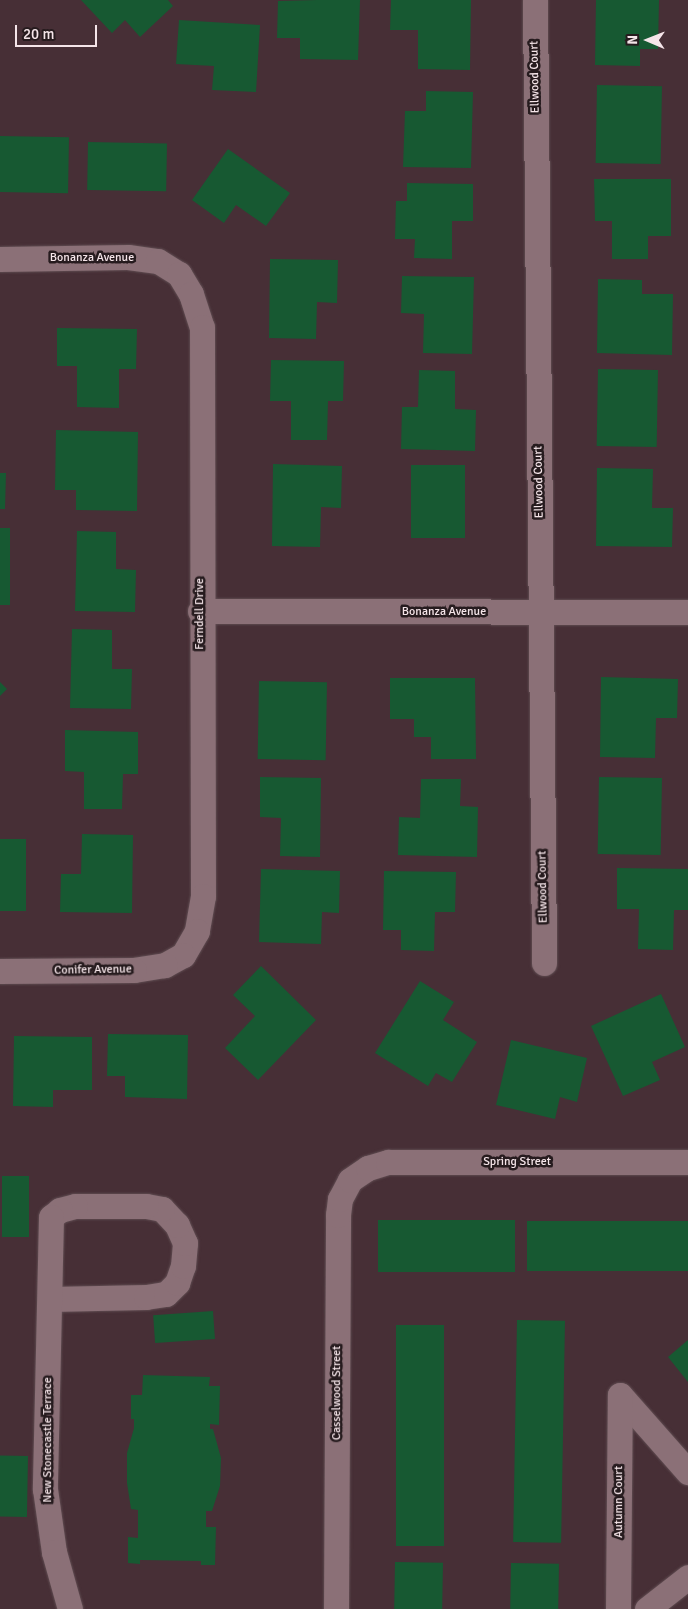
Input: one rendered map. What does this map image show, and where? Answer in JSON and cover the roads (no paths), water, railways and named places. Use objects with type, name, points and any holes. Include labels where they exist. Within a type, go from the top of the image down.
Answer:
[{"type":"street","name":"Ellwood Court","points":[[535,0],[544,963]]},
{"type":"street","name":"Bonanza Avenue","points":[[0,259],[128,257],[158,261],[179,274]]},
{"type":"street","name":"Ferndell Drive","points":[[179,274],[191,294],[202,327],[200,611],[202,896],[197,931],[183,955]]},
{"type":"street","name":"Bonanza Avenue","points":[[200,611],[688,612]]},
{"type":"street","name":"Conifer Avenue","points":[[0,971],[134,970],[165,965],[183,955]]},
{"type":"street","name":"Spring Street","points":[[350,1180],[368,1168],[388,1162],[688,1162]]},
{"type":"street","name":"Casselwood Street","points":[[336,1609],[338,1215],[340,1199],[350,1180]]},
{"type":"street","name":"New Stonecastle Terrace","points":[[50,1299],[146,1297],[166,1294],[177,1283],[183,1266],[185,1243],[177,1225],[162,1209],[146,1206],[75,1206],[60,1210],[51,1217],[49,1230],[50,1299],[45,1489],[54,1552],[70,1609]]},
{"type":"street","name":"Autumn Court","points":[[618,1609],[620,1394],[688,1472]]},
{"type":"street","points":[[647,1609],[688,1577]]}]
